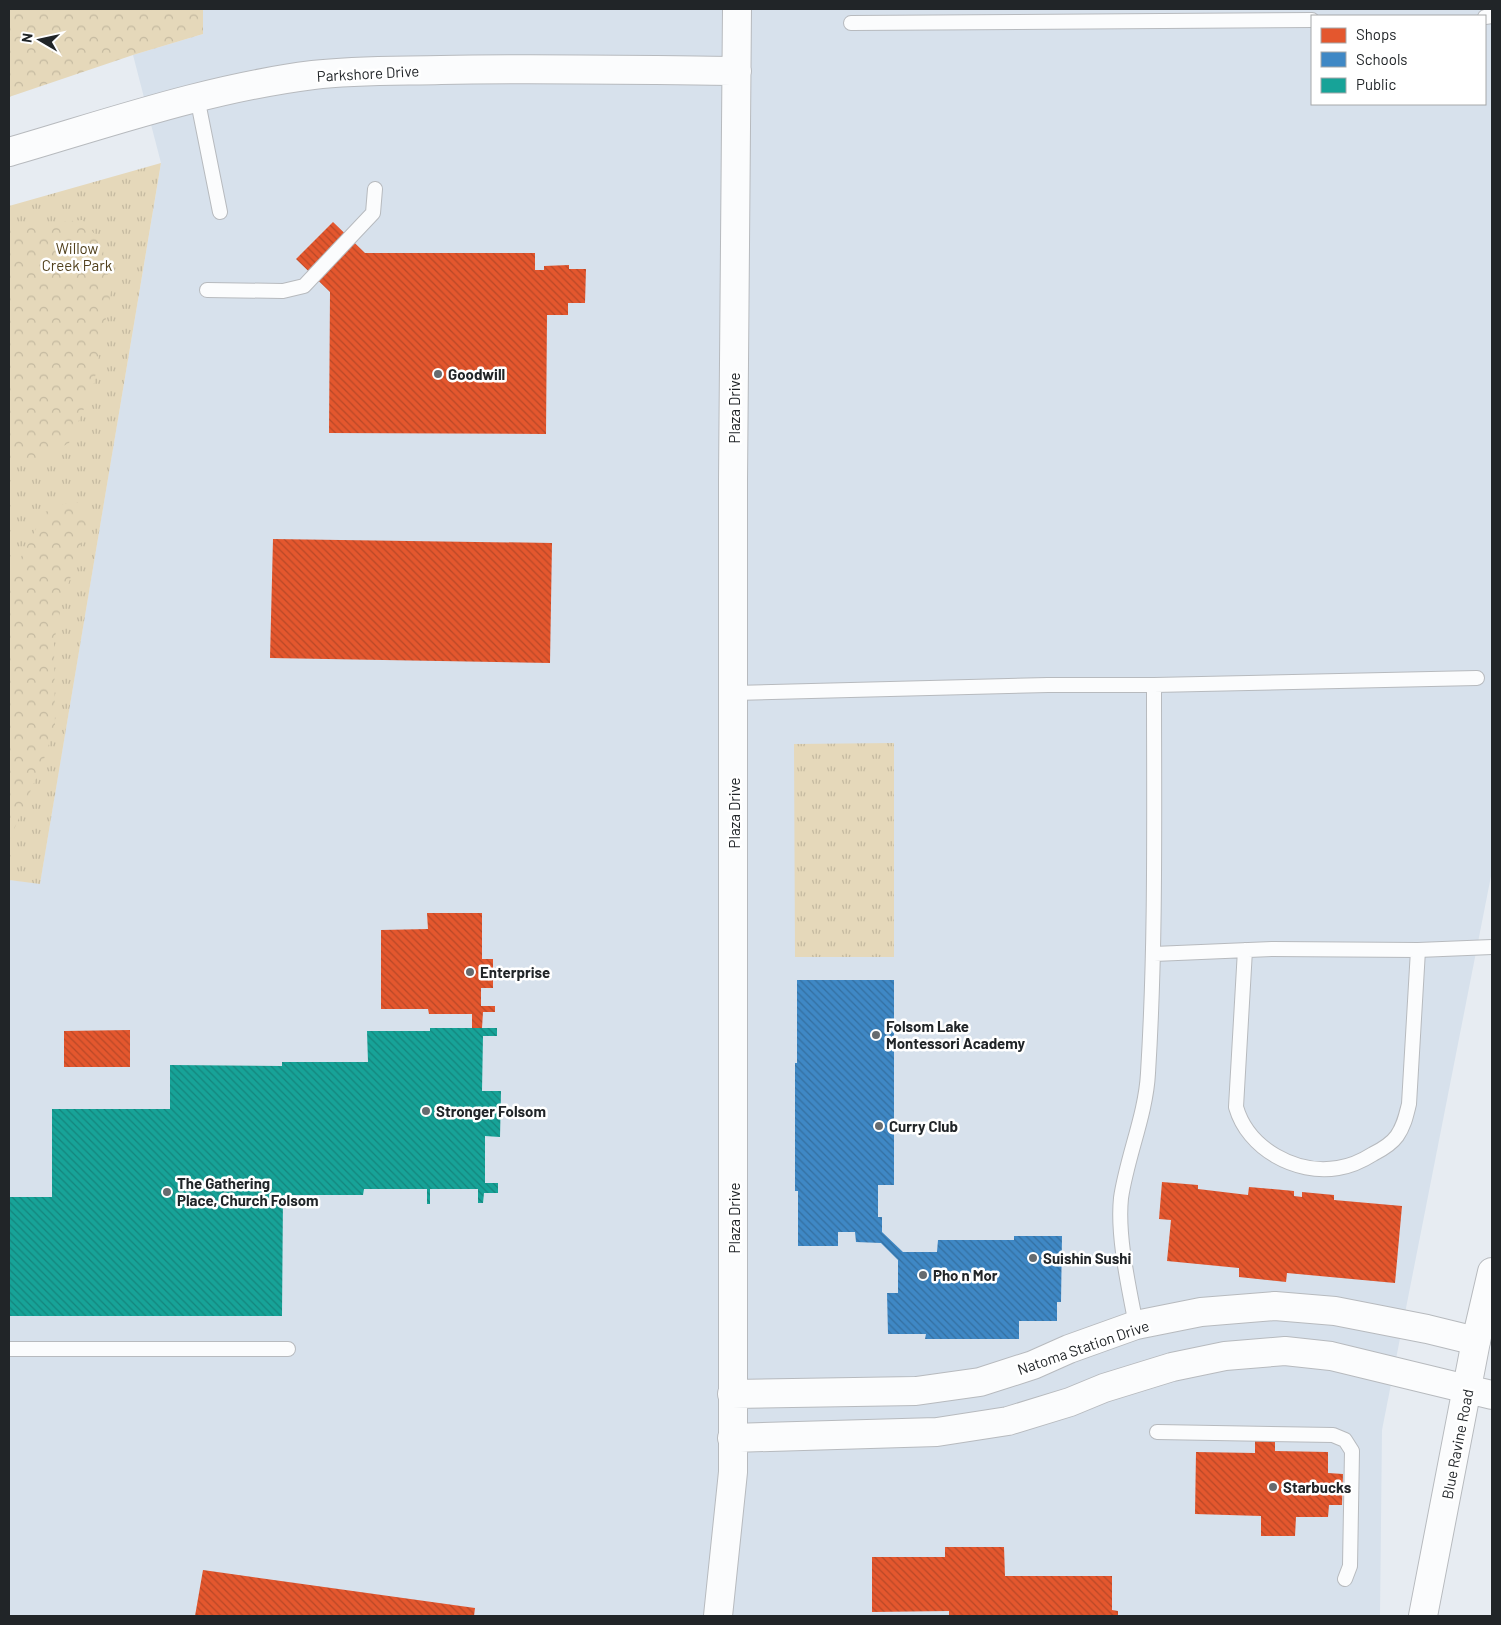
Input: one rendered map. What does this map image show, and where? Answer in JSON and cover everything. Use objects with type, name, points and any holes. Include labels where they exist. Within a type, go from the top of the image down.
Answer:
[{"type":"street","name":"Plaza Drive","points":[[718,1616],[733,1472],[733,480],[737,9]]},
{"type":"street","name":"Parkshore Drive","points":[[9,152],[197,97],[259,83],[315,75],[500,69],[737,71]]},
{"type":"street","name":"Blue Ravine Road","points":[[1423,1616],[1480,1392],[1492,1272]]},
{"type":"street","name":"Natoma Station Drive","points":[[732,1394],[916,1391],[980,1382],[1033,1365],[1136,1326],[1201,1312],[1275,1306],[1335,1311],[1484,1342]]},
{"type":"street","points":[[732,1438],[937,1432],[1008,1421],[1172,1367],[1225,1356],[1286,1352],[1331,1356],[1480,1392]]},
{"type":"lane","points":[[851,22],[1311,20]]},
{"type":"lane","points":[[197,97],[220,212]]},
{"type":"lane","points":[[207,290],[283,292],[304,286],[373,213],[375,189]]},
{"type":"lane","points":[[734,693],[1048,685],[1154,685],[1477,678]]},
{"type":"lane","points":[[1136,1326],[1125,1263],[1121,1201],[1148,1078],[1154,954],[1154,685]]},
{"type":"lane","points":[[1154,954],[1272,949],[1418,950],[1492,947]]},
{"type":"lane","points":[[1245,950],[1236,1107],[1240,1120],[1257,1141],[1277,1157],[1297,1166],[1316,1170],[1357,1164],[1396,1138],[1404,1125],[1409,1104],[1418,950]]},
{"type":"lane","points":[[9,1349],[288,1349]]},
{"type":"lane","points":[[1157,1432],[1333,1434],[1345,1440],[1352,1451],[1350,1566],[1345,1580]]},
{"type":"shaded area","points":[[203,9],[1492,9],[1492,871],[1382,1430],[1380,1616],[9,1616],[9,880],[40,883],[161,163],[133,55],[203,34]]},
{"type":"green space","points":[[9,9],[203,9],[203,34],[133,55],[9,97]]},
{"type":"green space","name":"Willow Creek Park","points":[[161,163],[40,884],[9,880],[9,206]]},
{"type":"green space","points":[[82,220],[101,241],[111,291],[93,388],[69,443],[40,459],[9,464],[9,227]]},
{"type":"green space","points":[[74,500],[87,510],[87,526],[61,607],[54,642],[55,726],[43,762],[9,841],[9,575],[13,572],[45,512]]},
{"type":"green space","points":[[894,743],[894,957],[795,957],[794,744]]},
{"type":"building: Shops","name":"Goodwill","points":[[333,222],[365,253],[535,253],[535,270],[544,270],[544,266],[569,265],[569,269],[586,269],[585,303],[568,303],[568,315],[547,315],[546,434],[329,433],[330,292],[296,259]]},
{"type":"building: Shops","points":[[273,539],[552,543],[550,663],[270,658]]},
{"type":"building: Shops","points":[[427,913],[482,913],[482,959],[493,959],[493,988],[481,988],[481,1006],[495,1006],[495,1012],[483,1012],[482,1028],[472,1028],[472,1014],[429,1014],[428,1009],[381,1009],[381,930],[428,929]]},
{"type":"building: Shops","points":[[130,1030],[130,1067],[64,1067],[64,1031]]},
{"type":"building: Shops","points":[[1162,1182],[1198,1185],[1198,1189],[1248,1195],[1249,1187],[1294,1191],[1294,1196],[1302,1197],[1302,1192],[1334,1195],[1334,1200],[1402,1206],[1395,1283],[1287,1273],[1286,1282],[1239,1277],[1239,1268],[1167,1261],[1171,1220],[1159,1219]]},
{"type":"building: Shops","points":[[1255,1441],[1275,1441],[1275,1451],[1328,1452],[1328,1473],[1343,1474],[1342,1505],[1329,1505],[1328,1517],[1296,1517],[1295,1536],[1261,1536],[1261,1516],[1195,1514],[1196,1452],[1255,1453]]},
{"type":"building: Shops","points":[[945,1547],[1004,1547],[1005,1576],[1112,1576],[1112,1610],[1118,1611],[1118,1616],[949,1616],[949,1611],[872,1612],[872,1557],[945,1557]]},
{"type":"building: Shops","points":[[203,1570],[475,1608],[474,1616],[195,1616]]},
{"type":"building: Schools","points":[[797,980],[894,980],[894,1185],[878,1185],[878,1217],[882,1217],[882,1232],[903,1252],[937,1252],[938,1240],[1014,1240],[1014,1236],[1062,1236],[1061,1302],[1057,1302],[1057,1321],[1019,1321],[1019,1339],[925,1339],[926,1334],[888,1334],[887,1293],[898,1293],[898,1260],[881,1243],[856,1242],[855,1232],[838,1232],[838,1246],[798,1246],[798,1191],[795,1191]]},
{"type":"building: Public","points":[[430,1028],[497,1028],[497,1036],[483,1036],[482,1091],[501,1091],[500,1137],[485,1136],[485,1183],[498,1183],[498,1193],[484,1193],[483,1203],[478,1203],[478,1189],[430,1189],[430,1204],[427,1204],[427,1189],[364,1189],[363,1195],[283,1195],[282,1316],[9,1316],[9,1197],[52,1197],[52,1109],[170,1109],[170,1065],[282,1066],[282,1062],[368,1062],[367,1031],[430,1031]]},
{"type":"place","name":"Goodwill","points":[[438,374]]},
{"type":"place","name":"Enterprise","points":[[470,972]]},
{"type":"place","name":"Folsom Lake Montessori Academy","points":[[876,1035]]},
{"type":"place","name":"Stronger Folsom","points":[[426,1111]]},
{"type":"place","name":"Curry Club","points":[[879,1126]]},
{"type":"place","name":"The Gathering Place, Church Folsom","points":[[167,1192]]},
{"type":"place","name":"Suishin Sushi","points":[[1033,1258]]},
{"type":"place","name":"Pho n Mor","points":[[923,1275]]},
{"type":"place","name":"Starbucks","points":[[1273,1487]]}]
